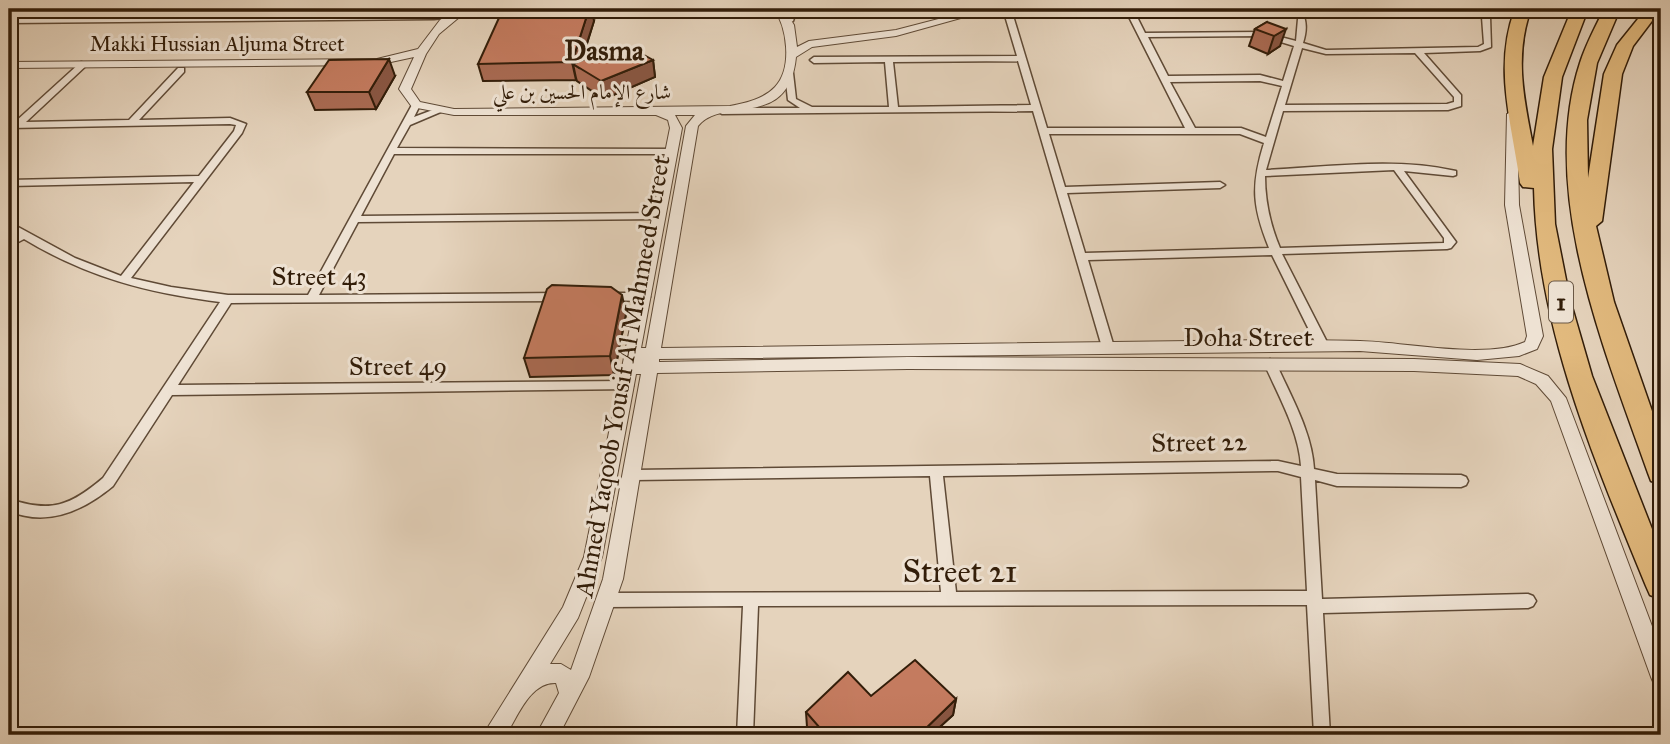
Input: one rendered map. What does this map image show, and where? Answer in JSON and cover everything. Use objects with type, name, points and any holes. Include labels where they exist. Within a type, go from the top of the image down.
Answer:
[{"type":"highway","name":"1","points":[[1580,9],[1568,32],[1550,89],[1542,179],[1546,233],[1581,382],[1661,586]]},
{"type":"highway","name":"1","points":[[1612,9],[1601,27],[1589,61],[1578,114],[1576,173],[1588,239],[1619,353],[1661,473]]},
{"type":"highway","points":[[1588,239],[1613,74],[1625,45],[1654,10]]},
{"type":"highway","points":[[1517,13],[1513,44],[1514,83],[1532,201],[1546,233]]},
{"type":"highway","points":[[1613,74],[1658,31]]},
{"type":"street","points":[[191,20],[201,9]]},
{"type":"street","points":[[9,20],[438,20],[464,9]]},
{"type":"street","points":[[779,9],[791,26],[819,37],[902,28],[971,9]]},
{"type":"street","points":[[793,9],[789,57],[793,102],[801,107],[829,111]]},
{"type":"street","points":[[789,57],[809,44],[896,33],[988,9]]},
{"type":"street","points":[[1007,9],[1108,347]]},
{"type":"street","points":[[1129,9],[1191,130]]},
{"type":"street","points":[[1297,9],[1303,25],[1260,173],[1261,202],[1277,251],[1323,346]]},
{"type":"street","points":[[1142,34],[1261,34],[1326,52],[1487,47],[1486,16],[1476,9]]},
{"type":"street","points":[[311,299],[416,105],[405,89],[438,20]]},
{"type":"street","points":[[1280,108],[1442,107],[1458,104],[1458,97],[1417,50]]},
{"type":"street","name":"Makki Hussian Aljuma Street","points":[[9,68],[377,62],[403,59],[424,51]]},
{"type":"street","points":[[814,60],[1022,58]]},
{"type":"street","points":[[889,59],[894,110]]},
{"type":"street","points":[[14,124],[80,67]]},
{"type":"street","name":"Makki Hussian Aljuma Street","points":[[80,67],[380,68],[410,75]]},
{"type":"street","points":[[132,122],[181,69]]},
{"type":"street","name":"شارع الإمام الحسين بن علي","points":[[416,105],[439,111],[718,111],[767,98],[783,86],[789,73]]},
{"type":"street","points":[[1165,79],[1259,78],[1287,85]]},
{"type":"street","name":"Doha Street","points":[[632,361],[1270,363],[1503,355],[1524,351],[1534,341],[1512,205],[1514,83]]},
{"type":"street","points":[[718,111],[1037,108]]},
{"type":"street","points":[[407,124],[439,111]]},
{"type":"street","name":"Ahmed Yaqoob Yousif Al Mahmeed Street","points":[[494,735],[530,683],[571,612],[593,557],[673,151],[676,122],[657,111]]},
{"type":"street","name":"Ahmed Yaqoob Yousif Al Mahmeed Street","points":[[547,735],[590,653],[607,600],[634,475],[692,126],[700,116],[718,111]]},
{"type":"street","points":[[14,124],[241,124],[239,131],[124,280]]},
{"type":"street","points":[[1044,131],[1244,131],[1269,141]]},
{"type":"street","points":[[392,151],[673,151]]},
{"type":"street","points":[[1260,173],[1398,169],[1440,169],[1453,173]]},
{"type":"street","points":[[1081,257],[1447,246],[1451,242],[1449,237],[1398,169]]},
{"type":"street","points":[[9,183],[202,178]]},
{"type":"street","points":[[1061,190],[1220,185]]},
{"type":"street","points":[[355,219],[659,216]]},
{"type":"street","name":"Street 43","points":[[9,225],[82,266],[148,288],[228,299],[574,298]]},
{"type":"street","points":[[9,244],[23,234]]},
{"type":"street","points":[[588,297],[644,297]]},
{"type":"street","points":[[9,505],[24,511],[52,512],[77,504],[94,494],[114,474],[228,299]]},
{"type":"street","points":[[1221,346],[1216,349],[1217,355],[1227,362]]},
{"type":"street","name":"Doha Street","points":[[653,361],[1108,347],[1323,346],[1520,370],[1537,377],[1552,389],[1661,677]]},
{"type":"street","points":[[1270,363],[1301,435],[1308,473],[1322,735]]},
{"type":"street","name":"Street 49","points":[[170,390],[627,386]]},
{"type":"street","name":"Street 22","points":[[634,475],[1278,466],[1344,481],[1461,481]]},
{"type":"street","points":[[936,471],[949,599]]},
{"type":"street","points":[[745,735],[751,599]]},
{"type":"street","name":"Street 21","points":[[607,600],[1528,601]]},
{"type":"street","points":[[530,683],[545,673],[561,674],[569,682],[569,697]]},
{"type":"building","points":[[503,9],[589,9],[572,62],[478,64]]},
{"type":"building","points":[[1267,22],[1286,29],[1274,36],[1255,29]]},
{"type":"building","points":[[635,50],[653,60],[601,81],[573,64],[595,55],[602,60]]},
{"type":"building","points":[[389,59],[369,92],[307,92],[329,60]]},
{"type":"building","points":[[552,285],[611,287],[622,295],[610,356],[524,358],[547,289]]},
{"type":"building","points":[[915,660],[956,699],[919,735],[826,735],[806,712],[848,672],[871,696]]},
{"type":"district","name":"Dasma","points":[[604,50]]}]
